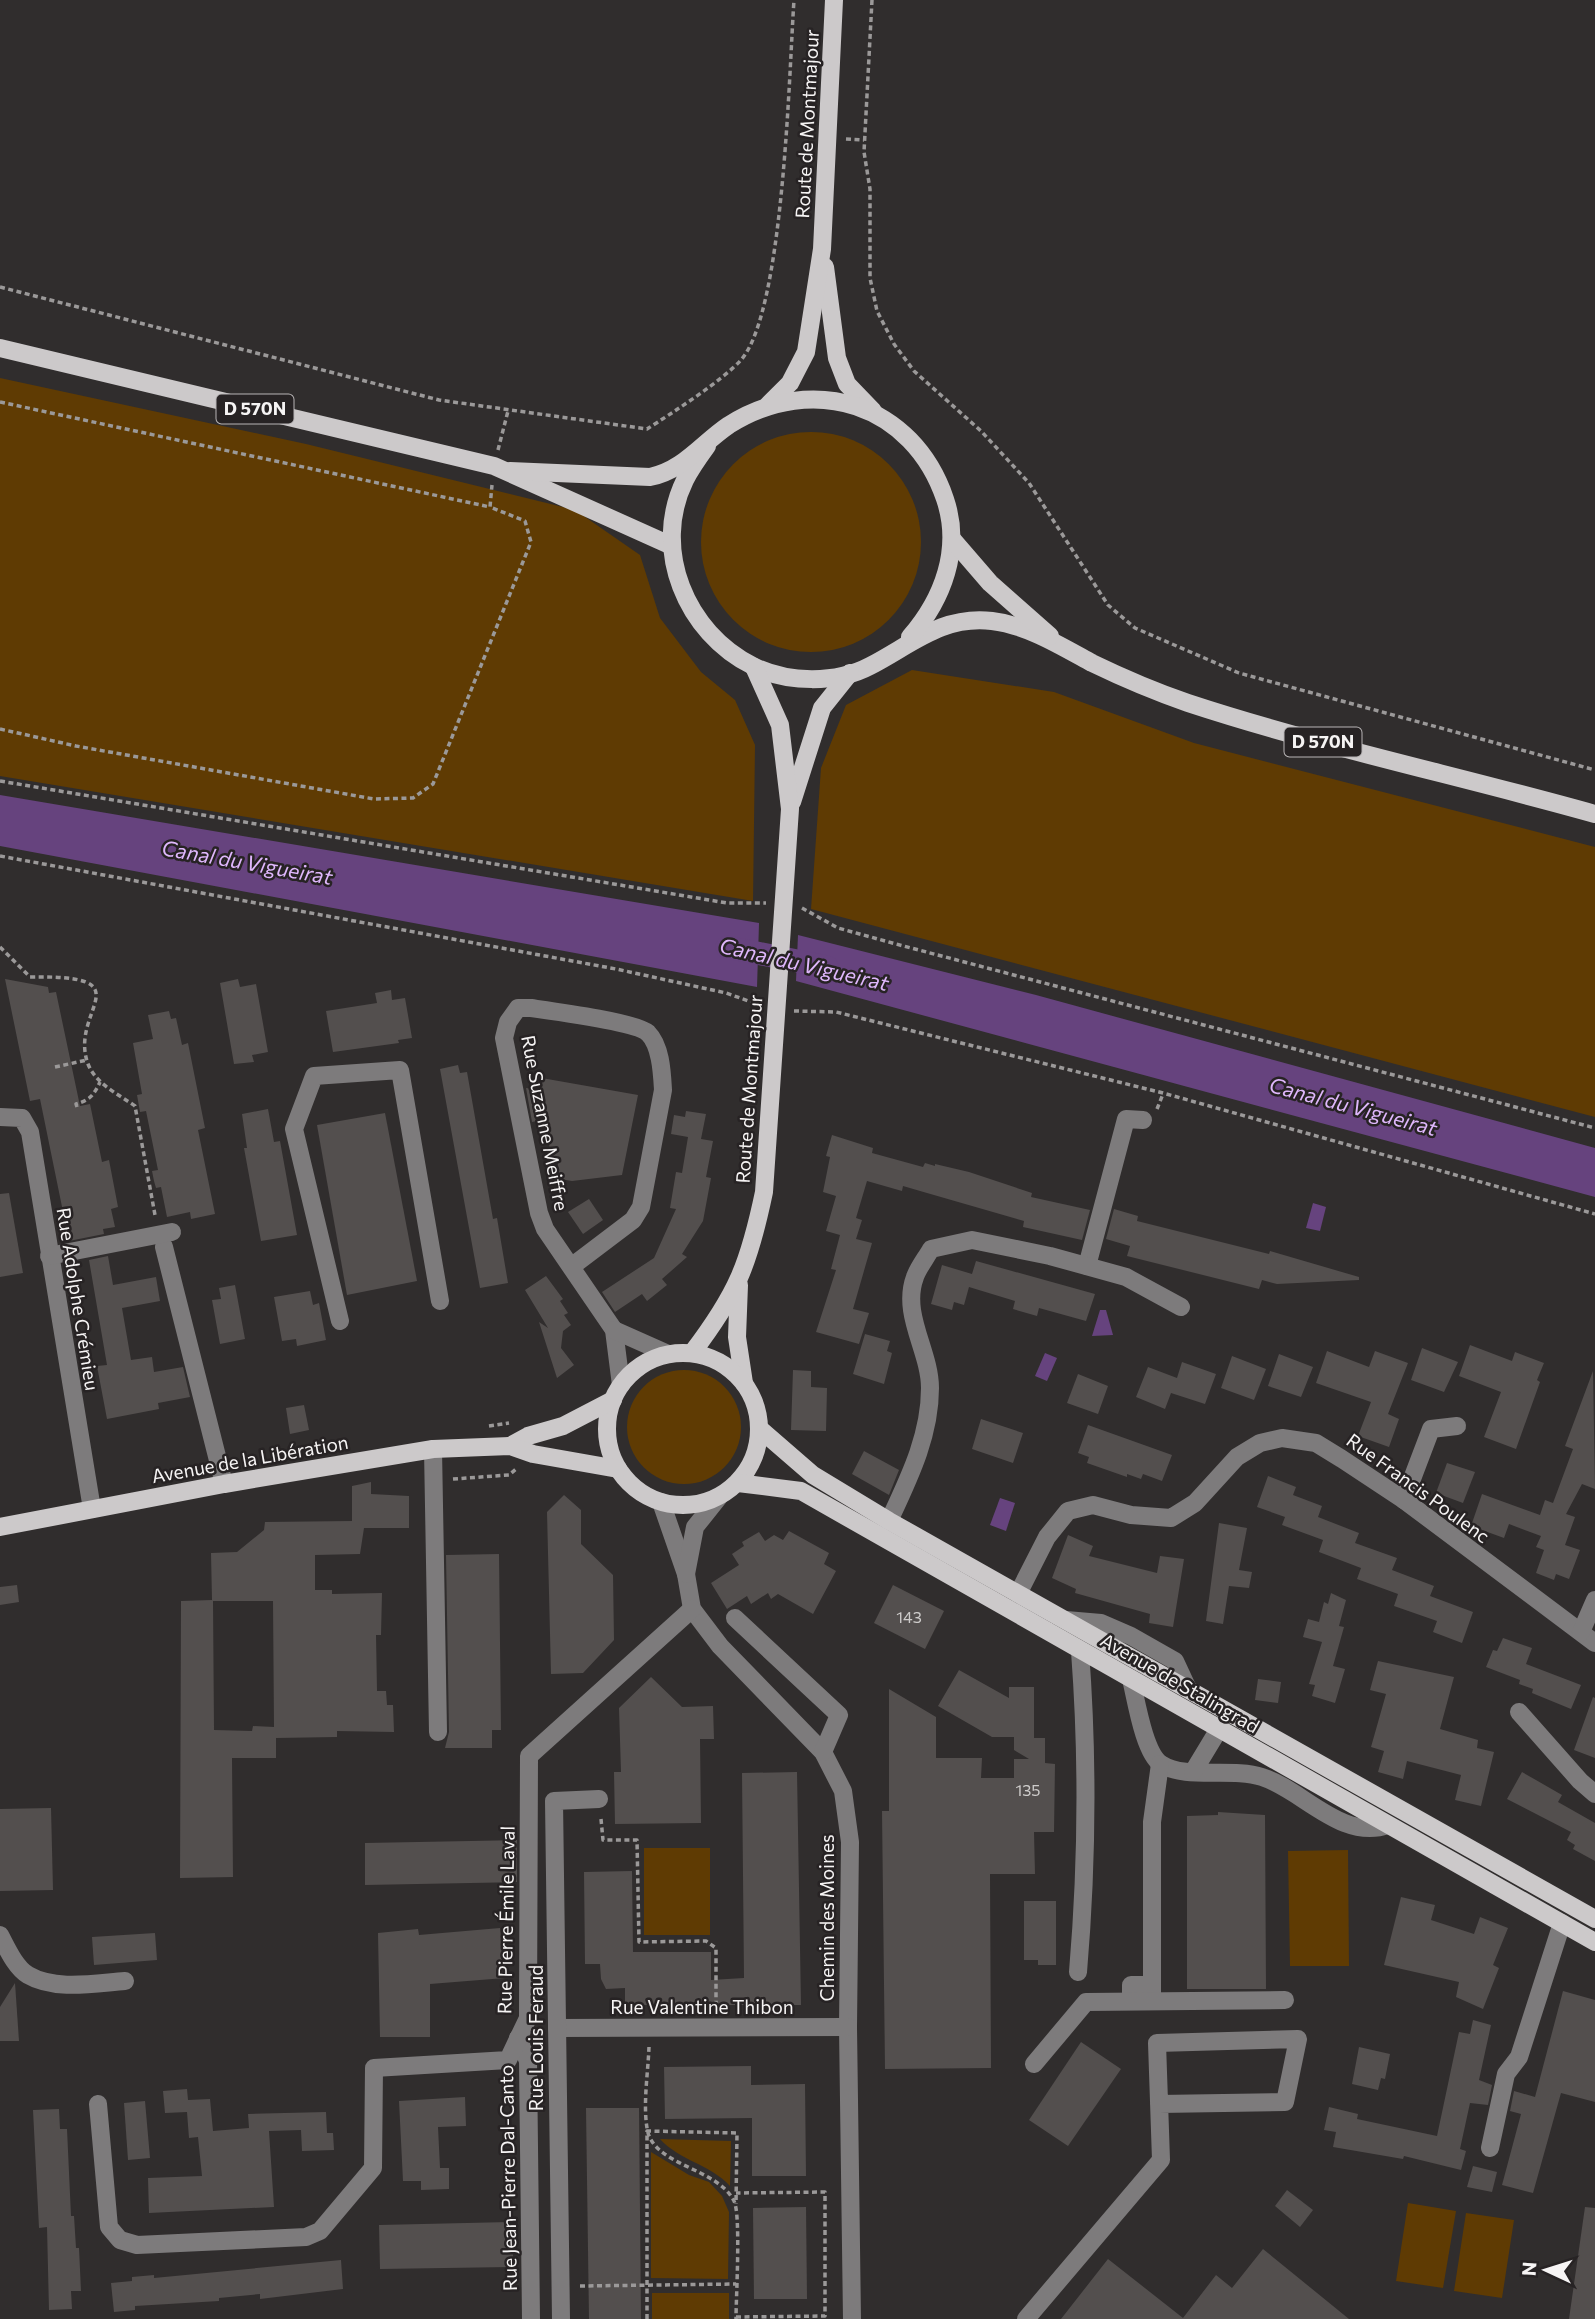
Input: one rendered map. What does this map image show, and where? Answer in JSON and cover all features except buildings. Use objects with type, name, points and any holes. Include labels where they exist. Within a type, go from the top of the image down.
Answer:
[{"type":"main road","name":"Route de Montmajour","points":[[768,405],[790,383],[806,352],[822,249],[834,0]]},
{"type":"main road","name":"Route de Montmajour","points":[[822,249],[837,358],[847,384],[875,413]]},
{"type":"main road","name":"D 570N","points":[[0,348],[502,469],[650,477],[667,474],[707,446]]},
{"type":"main road","points":[[793,399],[838,401],[875,413],[899,429],[919,449],[939,479],[949,509],[952,539],[949,566],[939,598],[928,617],[904,645],[869,667],[810,679],[781,676],[754,667],[724,648],[706,631],[689,607],[680,585],[672,546],[678,498],[685,480],[707,446],[727,426],[768,405],[793,399]]},
{"type":"main road","name":"D 570N","points":[[502,469],[533,486],[612,517],[672,546]]},
{"type":"main road","name":"D 570N","points":[[952,539],[990,583],[1061,645]]},
{"type":"main road","name":"D 570N","points":[[904,645],[940,626],[964,620],[1013,626],[1061,645],[1144,686],[1244,721],[1595,814]]},
{"type":"main road","name":"Route de Montmajour","points":[[692,1353],[739,1285],[752,1249],[764,1192],[790,809],[780,725],[754,667]]},
{"type":"main road","name":"Route de Montmajour","points":[[790,809],[822,708],[850,673]]},
{"type":"main road","name":"Route de Montmajour","points":[[739,1285],[737,1336],[744,1383]]},
{"type":"main road","points":[[692,1353],[712,1358],[730,1368],[744,1383],[756,1405],[760,1429],[754,1458],[738,1483],[719,1497],[691,1505],[661,1502],[644,1495],[618,1469],[609,1447],[607,1423],[617,1393],[650,1360],[668,1354],[692,1353]]},
{"type":"main road","name":"Avenue de la Libération","points":[[510,1446],[528,1436],[563,1426],[617,1393]]},
{"type":"main road","name":"Avenue de Stalingrad","points":[[760,1429],[813,1475],[959,1565],[1066,1620],[1593,1917]]},
{"type":"main road","name":"Avenue de la Libération","points":[[0,1527],[224,1484],[433,1449],[510,1446],[533,1454],[618,1469]]},
{"type":"main road","name":"Avenue de Stalingrad","points":[[738,1483],[801,1491],[868,1529],[896,1540],[982,1595],[1595,1942]]},
{"type":"main road","points":[[868,1529],[889,1521],[896,1540],[959,1565],[960,1582]]},
{"type":"main road","points":[[982,1595],[994,1590],[1008,1597],[1018,1594],[1022,1605],[1033,1611],[1035,1625]]},
{"type":"main road","points":[[1184,1687],[1187,1699],[1216,1716],[1219,1729]]},
{"type":"main road","points":[[1272,1759],[1288,1756],[1325,1776],[1335,1772],[1338,1783],[1376,1805],[1384,1823]]},
{"type":"main road","points":[[1555,1896],[1562,1923],[1593,1917]]},
{"type":"street","name":"Rue Suzanne Meiffre","points":[[570,1267],[633,1220],[641,1207],[663,1090],[662,1073],[654,1043],[638,1027],[518,1008],[508,1022],[504,1038],[538,1213],[545,1229],[570,1267],[614,1330],[617,1393]]},
{"type":"street","points":[[340,1321],[294,1129],[314,1076],[400,1070],[440,1301]]},
{"type":"street","name":"Rue Adolphe Crémieu","points":[[0,1117],[22,1118],[30,1132],[92,1509]]},
{"type":"street","points":[[1087,1266],[1126,1119],[1143,1121]]},
{"type":"street","points":[[49,1256],[164,1235],[224,1484]]},
{"type":"street","points":[[889,1521],[911,1474],[928,1422],[930,1385],[923,1345],[912,1315],[914,1278],[931,1249],[972,1240],[1087,1266],[1126,1277],[1181,1307]]},
{"type":"street","points":[[614,1330],[668,1354]]},
{"type":"street","points":[[1404,1500],[1431,1429],[1457,1426]]},
{"type":"street","name":"Rue Francis Poulenc","points":[[1018,1594],[1047,1537],[1068,1511],[1093,1505],[1131,1516],[1171,1518],[1195,1503],[1237,1457],[1260,1443],[1282,1438],[1316,1443],[1404,1500],[1588,1637]]},
{"type":"street","points":[[433,1449],[438,1732]]},
{"type":"street","name":"Chemin des Moines","points":[[686,1574],[695,1527],[719,1497]]},
{"type":"street","name":"Chemin des Moines","points":[[661,1502],[686,1574],[692,1609],[720,1646],[823,1752],[843,1791],[849,1842],[848,2027],[852,2319]]},
{"type":"street","points":[[1588,1637],[1595,1600]]},
{"type":"street","name":"Rue Pierre Émile Laval","points":[[98,2104],[109,2227],[120,2240],[137,2245],[306,2237],[320,2231],[373,2168],[374,2068],[508,2060],[528,2018],[529,1756],[692,1609]]},
{"type":"street","points":[[735,1618],[839,1715],[823,1752]]},
{"type":"street","points":[[1078,1972],[1083,1906],[1085,1715],[1080,1651]]},
{"type":"street","points":[[1131,1679],[1148,1746],[1160,1764],[1152,1822],[1152,1992]]},
{"type":"street","points":[[1518,1712],[1595,1794]]},
{"type":"street","points":[[1193,1772],[1219,1729]]},
{"type":"street","points":[[1160,1764],[1193,1772],[1246,1772],[1265,1778],[1347,1824],[1363,1830],[1384,1823]]},
{"type":"street","name":"Rue Louis Feraud","points":[[561,2319],[555,1801],[598,1800]]},
{"type":"street","points":[[1490,2148],[1506,2074],[1522,2050],[1562,1923]]},
{"type":"street","points":[[0,1936],[11,1957],[28,1975],[62,1984],[125,1981]]},
{"type":"street","points":[[1034,2064],[1086,2002],[1131,1999],[1131,1985],[1152,1992],[1285,2000]]},
{"type":"street","name":"Rue Valentine Thibon","points":[[557,2028],[848,2027]]},
{"type":"street","name":"Rue Jean-Pierre Dal-Canto","points":[[518,2038],[528,2060],[531,2319]]},
{"type":"street","points":[[1026,2319],[1161,2160],[1159,2104],[1157,2043],[1298,2039],[1285,2102],[1159,2104]]},
{"type":"path","points":[[0,287],[439,400],[647,429],[742,359],[758,327],[781,203],[794,0]]},
{"type":"path","points":[[872,0],[864,152],[870,189],[870,278],[877,311],[894,344],[915,371],[981,432],[1029,483],[1108,605],[1135,628],[1239,673],[1595,770]]},
{"type":"path","points":[[0,402],[490,507],[525,521],[531,542],[433,784],[413,797],[374,799],[76,746],[0,729]]},
{"type":"path","points":[[490,507],[502,469],[508,411]]},
{"type":"path","points":[[0,781],[727,903],[783,903],[838,928],[1595,1128]]},
{"type":"path","points":[[0,856],[616,969],[726,993],[775,1007],[836,1012],[1177,1097],[1595,1214]]},
{"type":"path","points":[[0,947],[30,977],[79,979],[97,990],[98,1002],[85,1033],[87,1060],[100,1082],[135,1106],[164,1235]]},
{"type":"path","points":[[55,1067],[87,1060]]},
{"type":"path","points":[[77,1107],[76,1104],[88,1101],[100,1082]]},
{"type":"path","points":[[433,1471],[457,1480],[509,1475],[533,1454]]},
{"type":"path","points":[[598,1800],[603,1840],[638,1840],[639,1942],[705,1941],[716,1948],[716,2027]]},
{"type":"path","points":[[647,2319],[649,2028]]},
{"type":"path","points":[[647,2130],[737,2133],[736,2193],[736,2318],[825,2318],[825,2192],[736,2193]]},
{"type":"path","points":[[647,2130],[657,2146],[671,2159],[706,2174],[723,2186],[736,2204]]},
{"type":"path","points":[[560,2286],[736,2284]]},
{"type":"shaded area","points":[[0,378],[306,444],[575,510],[640,555],[660,618],[701,672],[735,700],[755,745],[753,901],[0,776]]},
{"type":"shaded area","points":[[811,432],[832,434],[863,445],[889,464],[908,490],[919,521],[919,563],[908,594],[889,620],[863,639],[832,650],[811,652],[790,650],[759,639],[733,620],[714,594],[703,563],[701,542],[703,521],[714,490],[733,464],[759,445],[790,434]]},
{"type":"shaded area","points":[[912,670],[1054,692],[1194,743],[1595,847],[1595,1117],[811,909],[821,768],[846,705]]},
{"type":"shaded area","points":[[684,1370],[706,1374],[725,1386],[737,1405],[741,1427],[737,1449],[725,1468],[706,1480],[684,1484],[662,1480],[643,1468],[631,1449],[627,1427],[631,1405],[643,1386],[662,1374]]},
{"type":"shaded area","points":[[644,1848],[710,1848],[710,1935],[644,1935]]},
{"type":"shaded area","points":[[1348,1850],[1349,1966],[1290,1966],[1288,1851]]},
{"type":"shaded area","points":[[660,2139],[731,2141],[730,2186],[713,2172],[677,2153]]},
{"type":"shaded area","points":[[651,2152],[689,2175],[709,2182],[722,2196],[729,2212],[728,2279],[651,2278]]},
{"type":"shaded area","points":[[1408,2203],[1456,2211],[1443,2288],[1396,2281]]},
{"type":"shaded area","points":[[1466,2213],[1514,2220],[1502,2298],[1454,2291]]},
{"type":"shaded area","points":[[652,2293],[729,2293],[729,2319],[652,2319]]},
{"type":"water","points":[[0,795],[759,923],[757,987],[0,846]]},
{"type":"water","points":[[798,935],[1036,995],[1595,1148],[1595,1197],[796,981]]},
{"type":"water","points":[[1313,1203],[1326,1207],[1320,1231],[1306,1228]]},
{"type":"water","points":[[1100,1310],[1106,1310],[1113,1335],[1092,1336]]},
{"type":"water","points":[[1045,1353],[1057,1358],[1047,1381],[1035,1376]]},
{"type":"water","points":[[1000,1498],[1015,1503],[1006,1531],[990,1525]]},
{"type":"waterway","name":"Canal du Vigueirat","points":[[727,947],[827,967]]}]
